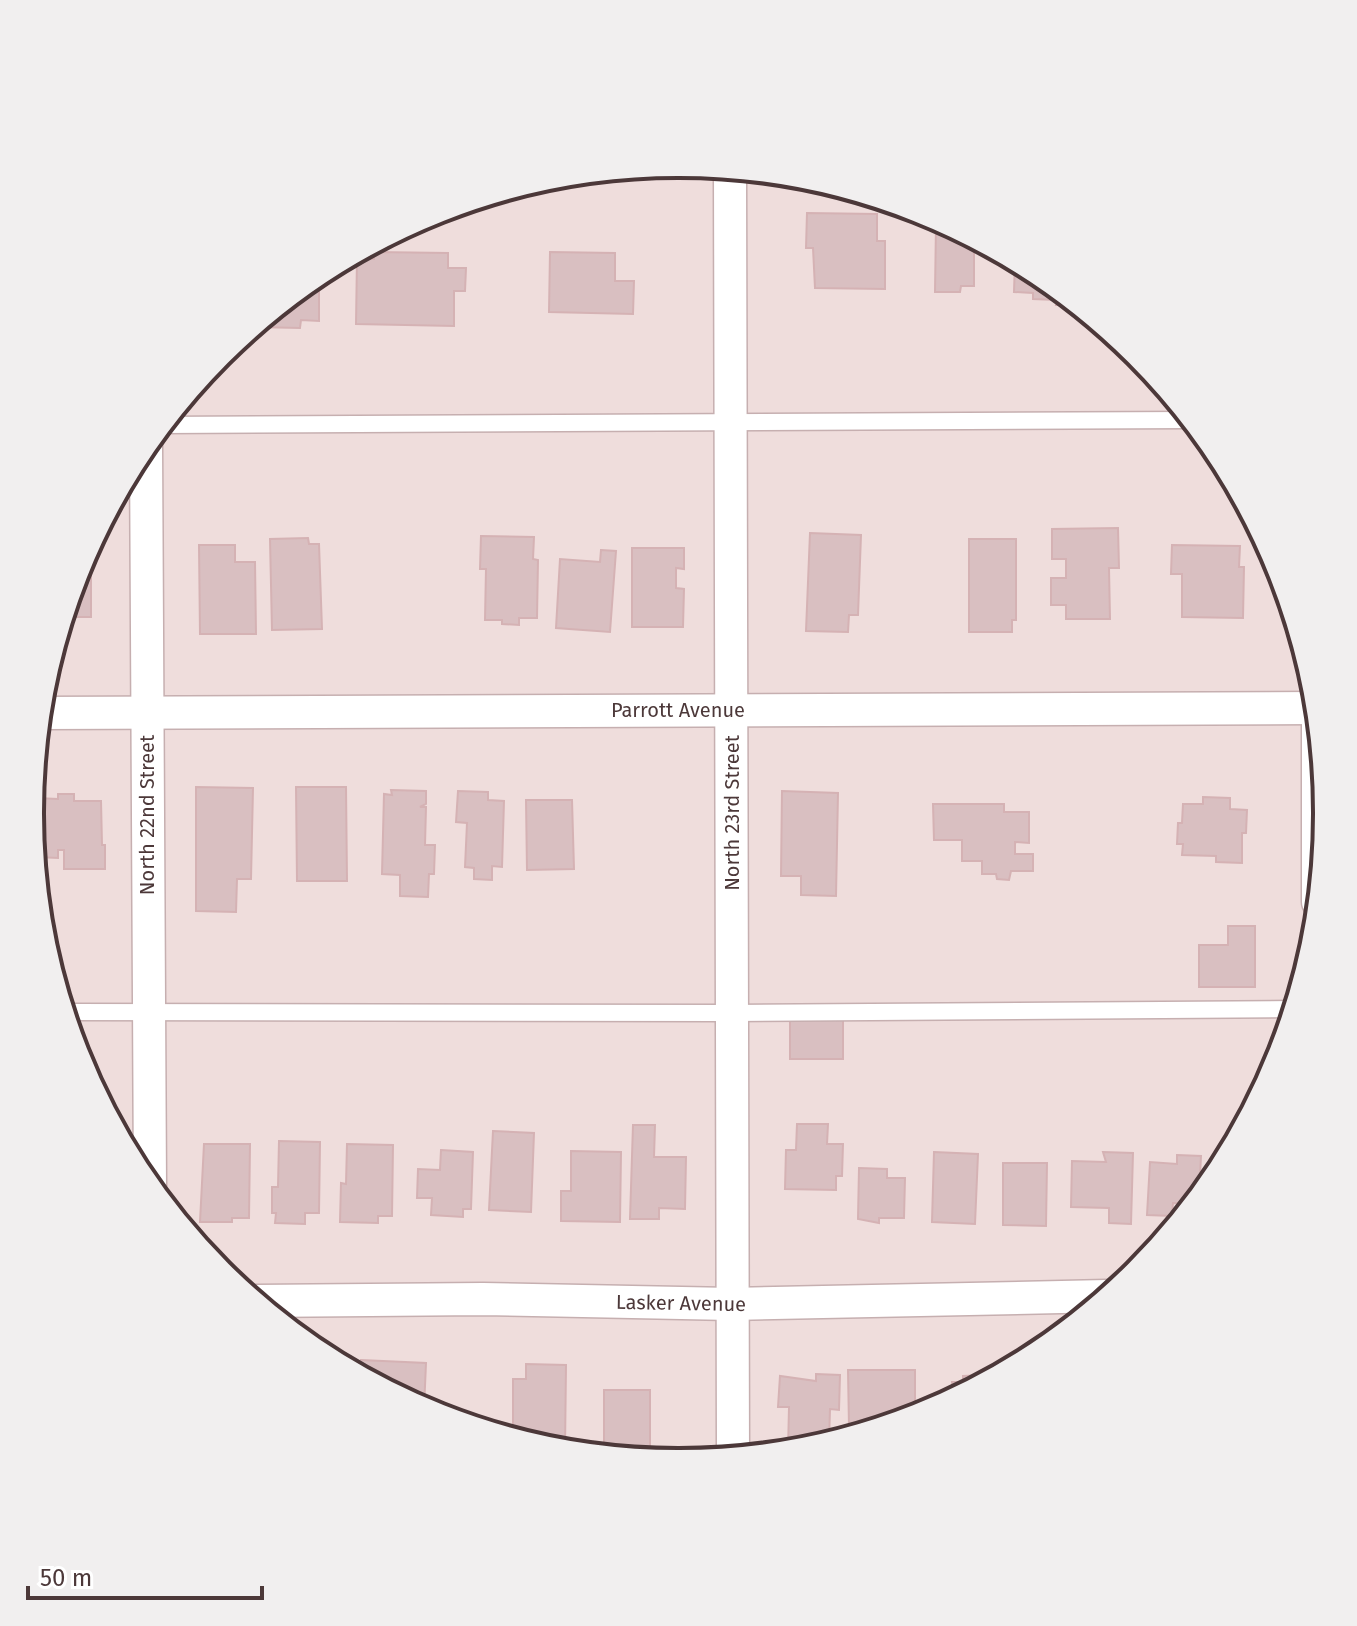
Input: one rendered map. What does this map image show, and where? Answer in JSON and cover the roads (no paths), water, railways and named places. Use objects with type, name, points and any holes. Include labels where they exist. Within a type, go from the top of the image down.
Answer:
[{"type":"street","name":"North 23rd Street","points":[[730,181],[733,1445]]},
{"type":"street","name":"North 22nd Street","points":[[146,468],[150,1164]]},
{"type":"street","name":"Parrott Avenue","points":[[52,713],[1304,708]]},
{"type":"street","name":"Lasker Avenue","points":[[273,1301],[483,1299],[731,1304],[1089,1296]]},
{"type":"lane","points":[[177,425],[1176,420]]},
{"type":"lane","points":[[77,1012],[733,1013],[1281,1009]]}]
